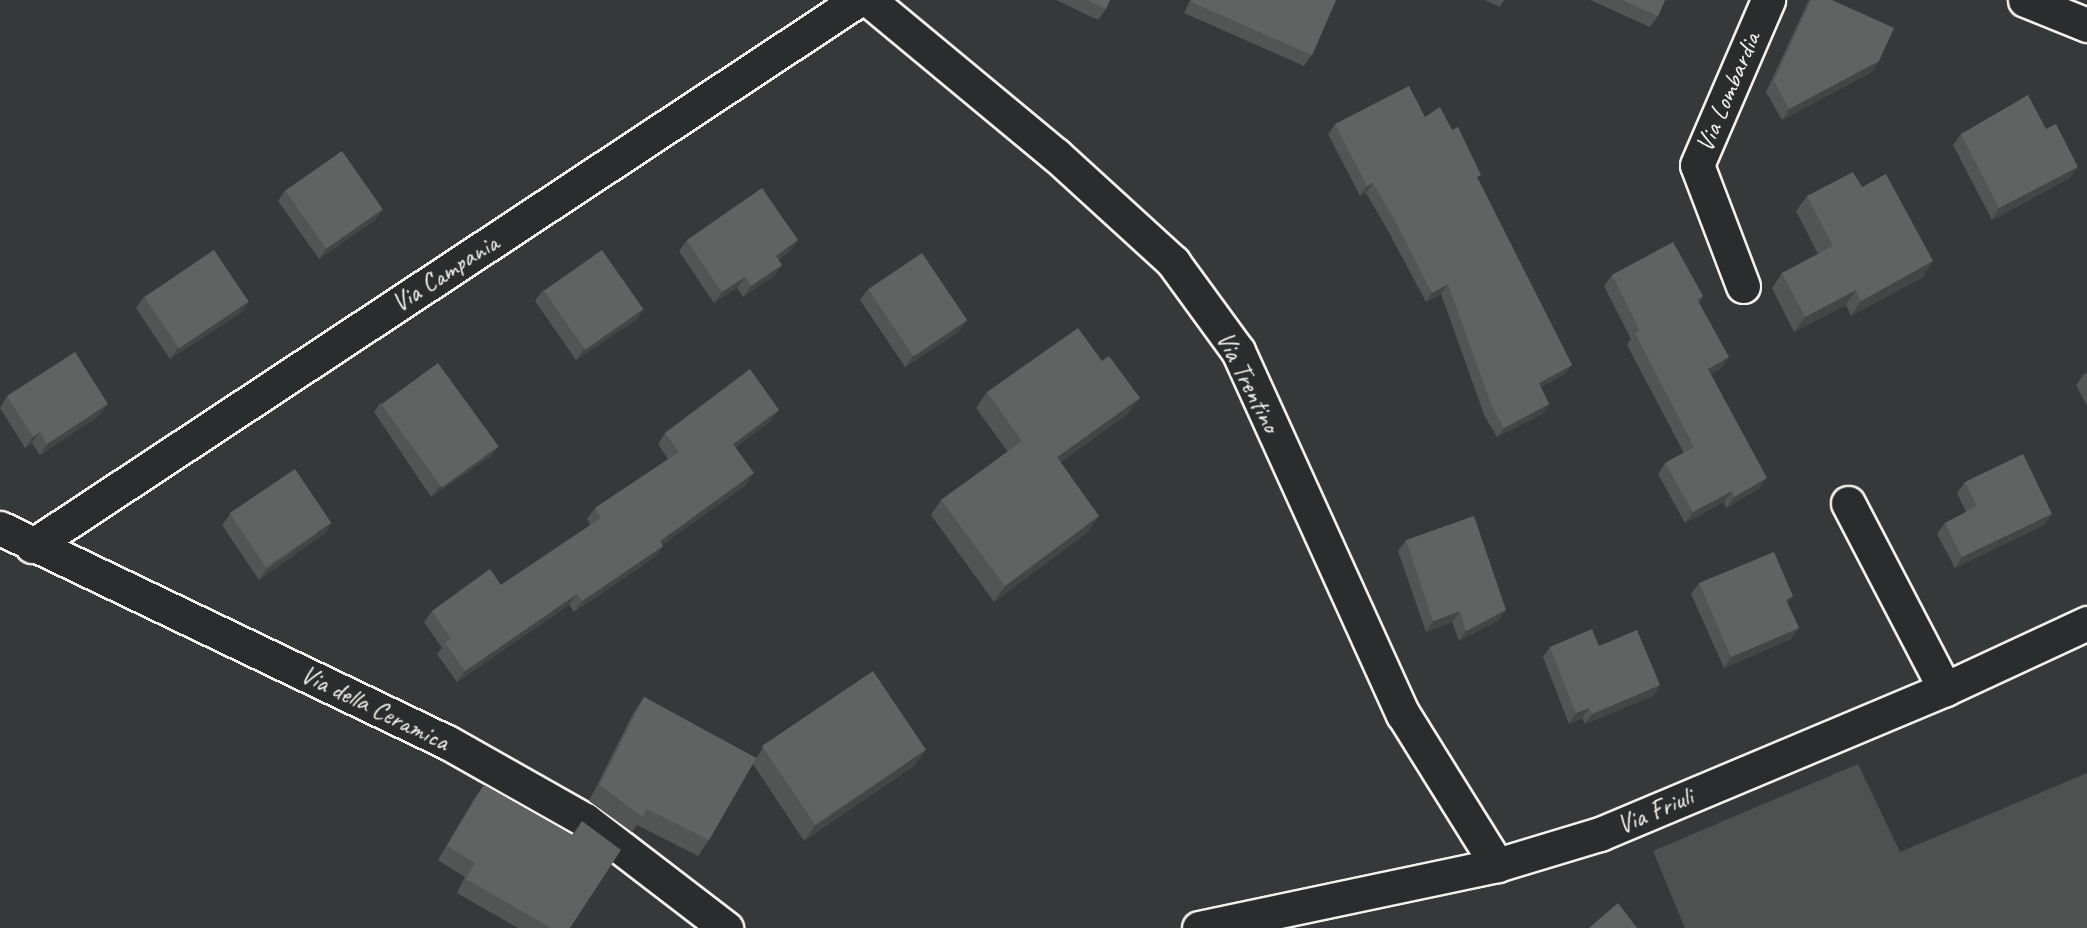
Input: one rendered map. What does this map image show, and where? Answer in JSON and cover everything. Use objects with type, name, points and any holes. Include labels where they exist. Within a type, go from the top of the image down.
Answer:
[{"type":"street","name":"Via Campania","points":[[32,546],[858,0]]},
{"type":"street","name":"Via Trentino","points":[[869,0],[1056,155],[1173,262],[1238,351],[1403,714],[1497,865]]},
{"type":"street","name":"Via Lombardia","points":[[1743,286],[1696,165],[1768,0]]},
{"type":"street","points":[[2025,0],[2087,25]]},
{"type":"street","points":[[1848,503],[1946,689]]},
{"type":"street","name":"Via della Ceramica","points":[[0,528],[32,546],[447,742],[585,820],[720,923]]},
{"type":"street","name":"Via Friuli","points":[[1199,928],[1497,865],[1600,834],[1946,689],[2087,623]]},
{"type":"street","points":[[720,923],[753,928]]},
{"type":"shaded area","points":[[1858,764],[1900,852],[2087,773],[2087,928],[1685,928],[1653,851]]},
{"type":"building","points":[[1087,0],[1110,0],[1106,9]]},
{"type":"building","points":[[1192,0],[1336,0],[1312,55],[1191,2]]},
{"type":"building","points":[[1622,0],[1665,0],[1658,16]]},
{"type":"building","points":[[1811,0],[1832,0],[1894,28],[1879,61],[1789,109],[1774,81]]},
{"type":"building","points":[[1409,86],[1425,117],[1440,107],[1452,130],[1458,127],[1481,175],[1477,177],[1572,365],[1539,383],[1549,404],[1504,428],[1492,407],[1448,284],[1432,293],[1394,219],[1373,183],[1367,186],[1335,124]]},
{"type":"building","points":[[2028,95],[2046,129],[2056,124],[2078,167],[1999,208],[1961,134]]},
{"type":"building","points":[[342,151],[383,209],[326,249],[285,191]]},
{"type":"building","points":[[1853,172],[1862,187],[1886,174],[1933,261],[1861,301],[1856,290],[1805,317],[1782,273],[1833,246],[1807,196]]},
{"type":"building","points":[[762,188],[798,240],[776,256],[782,265],[751,286],[745,277],[722,292],[687,240]]},
{"type":"building","points":[[1673,242],[1703,296],[1697,299],[1729,357],[1708,369],[1767,478],[1734,497],[1732,491],[1693,512],[1665,463],[1694,447],[1635,333],[1640,331],[1612,275]]},
{"type":"building","points":[[214,250],[249,301],[179,348],[144,297]]},
{"type":"building","points":[[602,250],[643,309],[585,350],[544,291]]},
{"type":"building","points":[[922,253],[967,320],[913,356],[868,289]]},
{"type":"building","points":[[1078,328],[1102,361],[1109,356],[1140,398],[1057,457],[1099,516],[1005,586],[941,500],[1022,441],[987,392]]},
{"type":"building","points":[[75,352],[108,404],[47,444],[40,432],[33,437],[7,396]]},
{"type":"building","points":[[438,363],[499,446],[442,487],[381,404]]},
{"type":"building","points":[[750,369],[779,410],[733,444],[754,473],[660,541],[663,546],[582,601],[577,594],[465,671],[445,643],[451,639],[432,611],[490,569],[501,585],[601,518],[595,508],[679,452],[665,433]]},
{"type":"building","points":[[2023,454],[2052,514],[1962,557],[1945,523],[1977,506],[1965,482]]},
{"type":"building","points":[[295,469],[331,523],[266,567],[230,513]]},
{"type":"building","points":[[1474,516],[1506,610],[1466,631],[1460,611],[1433,621],[1406,540]]},
{"type":"building","points":[[1774,552],[1793,596],[1786,600],[1799,628],[1731,657],[1699,583]]},
{"type":"building","points":[[1592,629],[1599,646],[1637,630],[1660,685],[1592,714],[1589,708],[1576,713],[1550,647]]},
{"type":"building","points":[[873,671],[926,750],[815,825],[762,746]]},
{"type":"building","points":[[644,697],[756,758],[709,840],[647,809],[642,817],[600,785]]},
{"type":"building","points":[[484,785],[574,836],[582,821],[621,850],[570,928],[551,928],[466,879],[475,863],[447,846]]},
{"type":"building","points":[[1618,903],[1637,928],[1589,928]]}]
